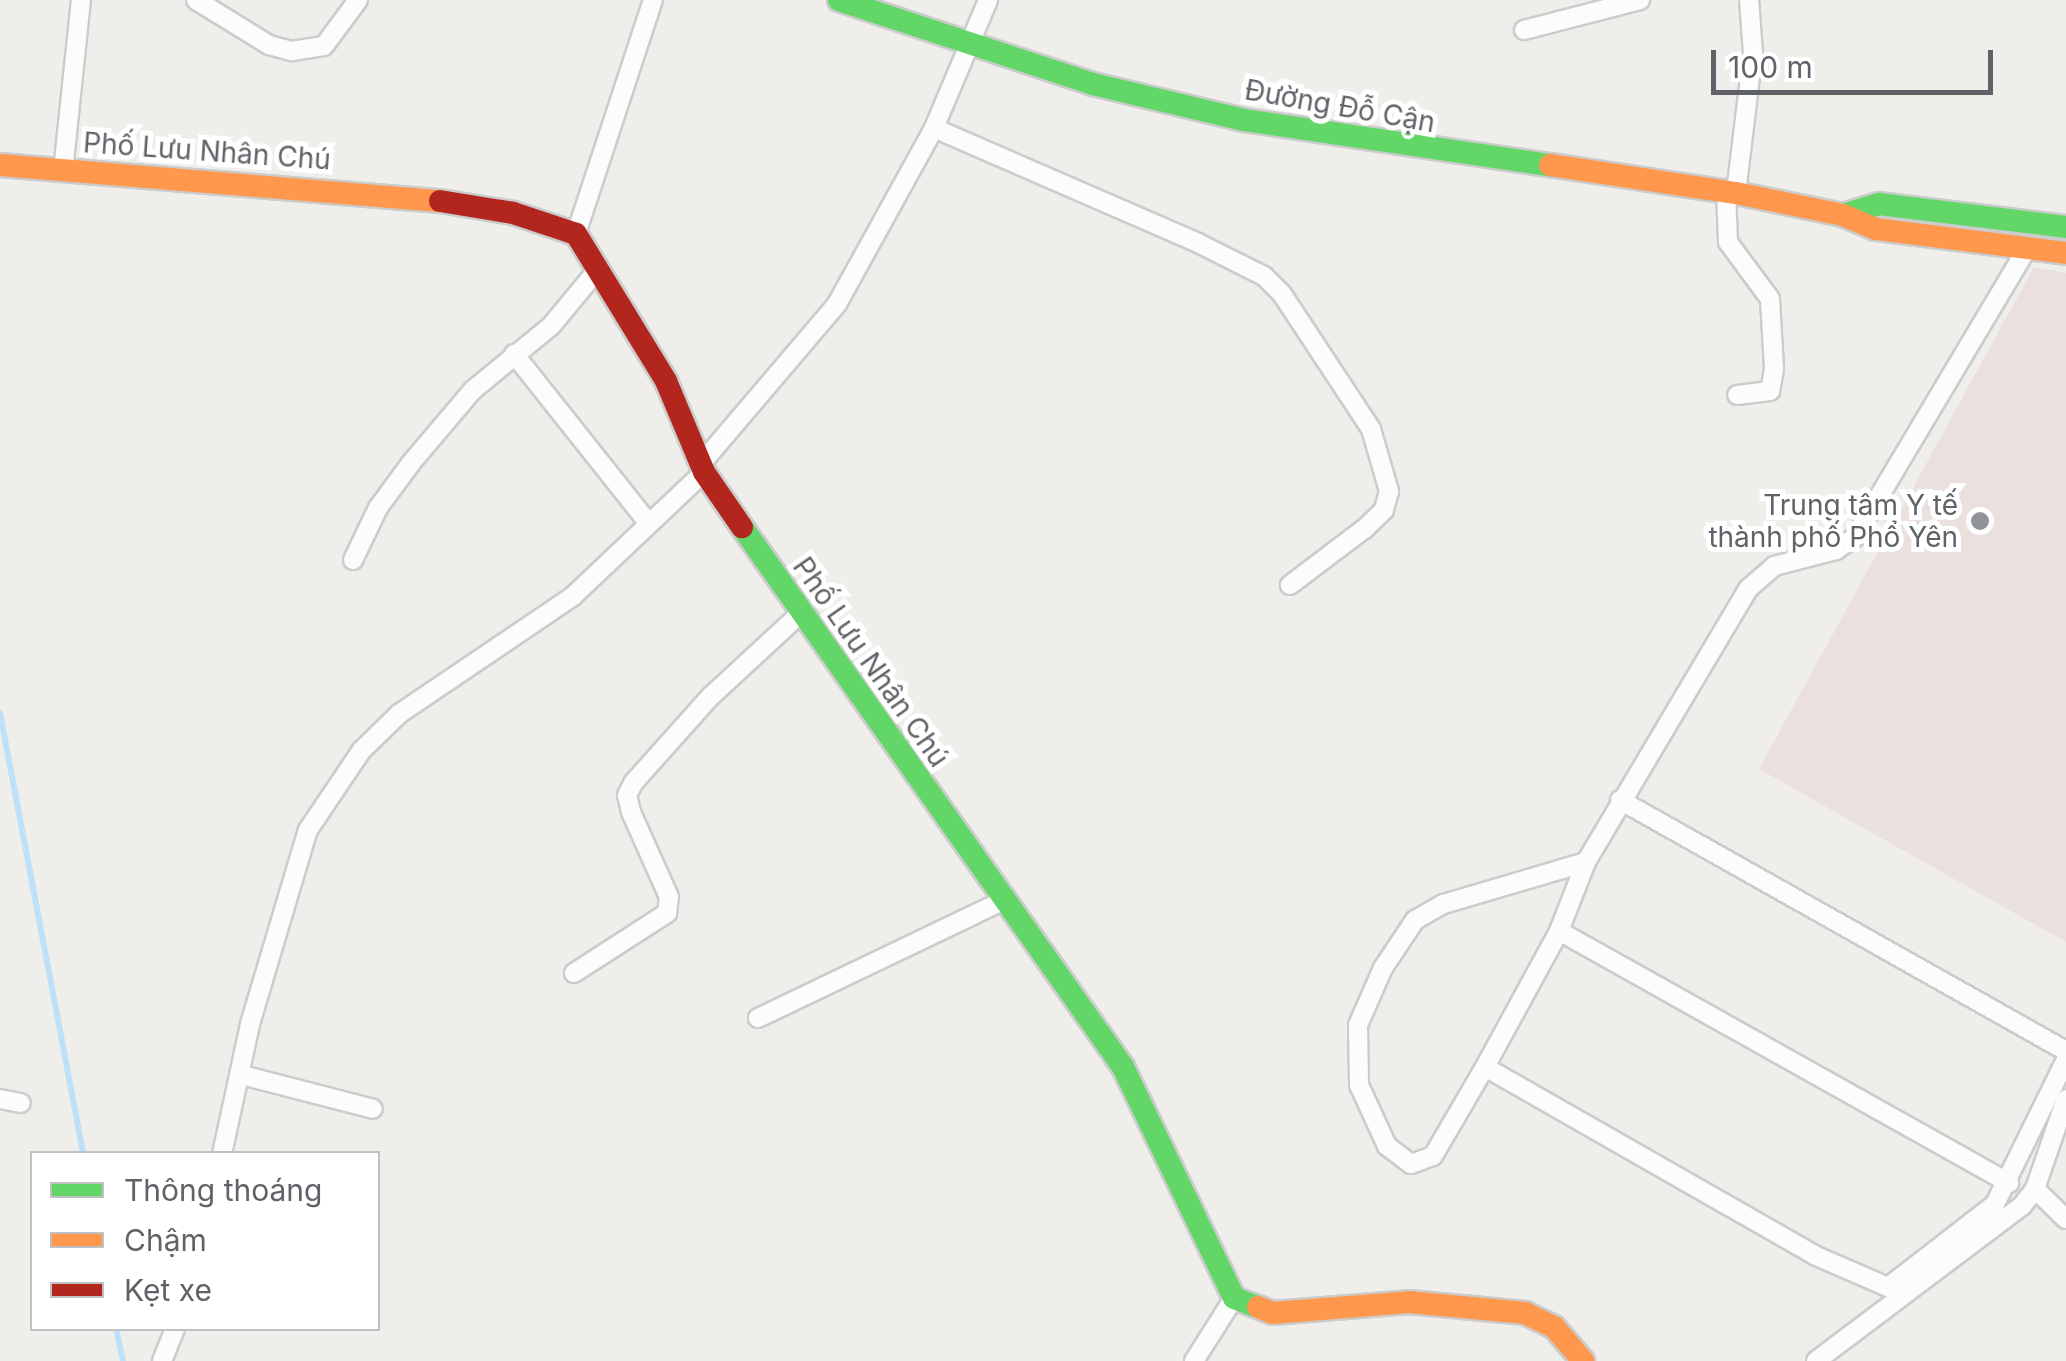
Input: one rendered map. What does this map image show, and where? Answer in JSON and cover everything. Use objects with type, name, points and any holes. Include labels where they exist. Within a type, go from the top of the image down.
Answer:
[{"type":"street","points":[[63,171],[81,0]]},
{"type":"street","points":[[196,0],[269,45],[292,50],[324,46],[358,0]]},
{"type":"street","points":[[576,234],[653,0]]},
{"type":"street","name":"Đường Đỗ Cận","points":[[839,0],[970,47],[1244,120],[1731,193],[1843,215],[1876,229],[2066,252]]},
{"type":"street","points":[[223,1151],[242,1076],[250,1024],[308,830],[361,751],[399,714],[573,596],[649,524],[702,469],[823,325],[934,128],[988,0]]},
{"type":"street","points":[[1524,30],[1640,0]]},
{"type":"street","points":[[1737,395],[1770,391],[1774,369],[1770,299],[1728,242],[1731,193],[1752,52],[1749,0]]},
{"type":"street","points":[[934,128],[1198,242],[1264,276],[1282,294],[1371,429],[1389,490],[1384,510],[1290,585]]},
{"type":"street","name":"Phố Lưu Nhân Chú","points":[[0,164],[394,193],[512,214],[576,234],[666,381],[702,469],[800,614],[1123,1066],[1234,1298]]},
{"type":"street","name":"Đường Đỗ Cận","points":[[1843,215],[1879,204],[2066,226]]},
{"type":"street","points":[[1586,862],[1443,904],[1415,920],[1383,968],[1358,1025],[1360,1085],[1388,1146],[1411,1164],[1433,1156],[1558,930],[1586,862],[1620,800],[1748,589],[1774,566],[1836,550],[1874,513],[2027,248]]},
{"type":"street","points":[[353,560],[378,508],[473,390],[551,326],[599,268]]},
{"type":"street","points":[[514,354],[649,524]]},
{"type":"street","points":[[574,973],[667,914],[669,897],[631,812],[628,796],[634,782],[710,698],[800,614]]},
{"type":"street","points":[[1620,800],[2066,1050]]},
{"type":"street","points":[[758,1018],[1002,900]]},
{"type":"street","points":[[1558,930],[2009,1183]]},
{"type":"street","points":[[1485,1067],[1814,1255],[1888,1287],[1970,1228],[2009,1183],[2066,1060]]},
{"type":"street","points":[[242,1076],[374,1109]]},
{"type":"street","points":[[0,1099],[21,1103]]},
{"type":"street","points":[[1816,1361],[2022,1206],[2035,1189],[2066,1099]]},
{"type":"street","points":[[2035,1189],[2066,1219]]},
{"type":"street","points":[[1194,1361],[1234,1298],[1273,1313],[1409,1302],[1524,1313],[1554,1326],[1584,1361]]},
{"type":"street","points":[[162,1361],[173,1331]]},
{"type":"shaded area","name":"Trung tâm Y tế thành phố Phổ Yên","points":[[2034,267],[2066,273],[2066,942],[1759,769]]},
{"type":"waterway","points":[[0,713],[82,1151]]},
{"type":"waterway","points":[[117,1331],[123,1361]]},
{"type":"traffic: fast","points":[[839,0],[1093,84],[1244,120],[1550,165]]},
{"type":"traffic: fast","points":[[1843,215],[1879,204],[2066,227]]},
{"type":"traffic: fast","points":[[742,527],[1123,1067],[1234,1298],[1258,1307]]},
{"type":"traffic: slow","points":[[0,165],[440,201]]},
{"type":"traffic: slow","points":[[1550,165],[1736,193],[1843,215],[1876,229],[2066,253]]},
{"type":"traffic: slow","points":[[1258,1307],[1273,1313],[1409,1302],[1525,1313],[1554,1327],[1583,1361]]},
{"type":"traffic: jam","points":[[440,201],[513,213],[576,234],[666,381],[704,472],[742,527]]},
{"type":"place","name":"Trung tâm Y tế thành phố Phổ Yên","points":[[1980,521]]}]
